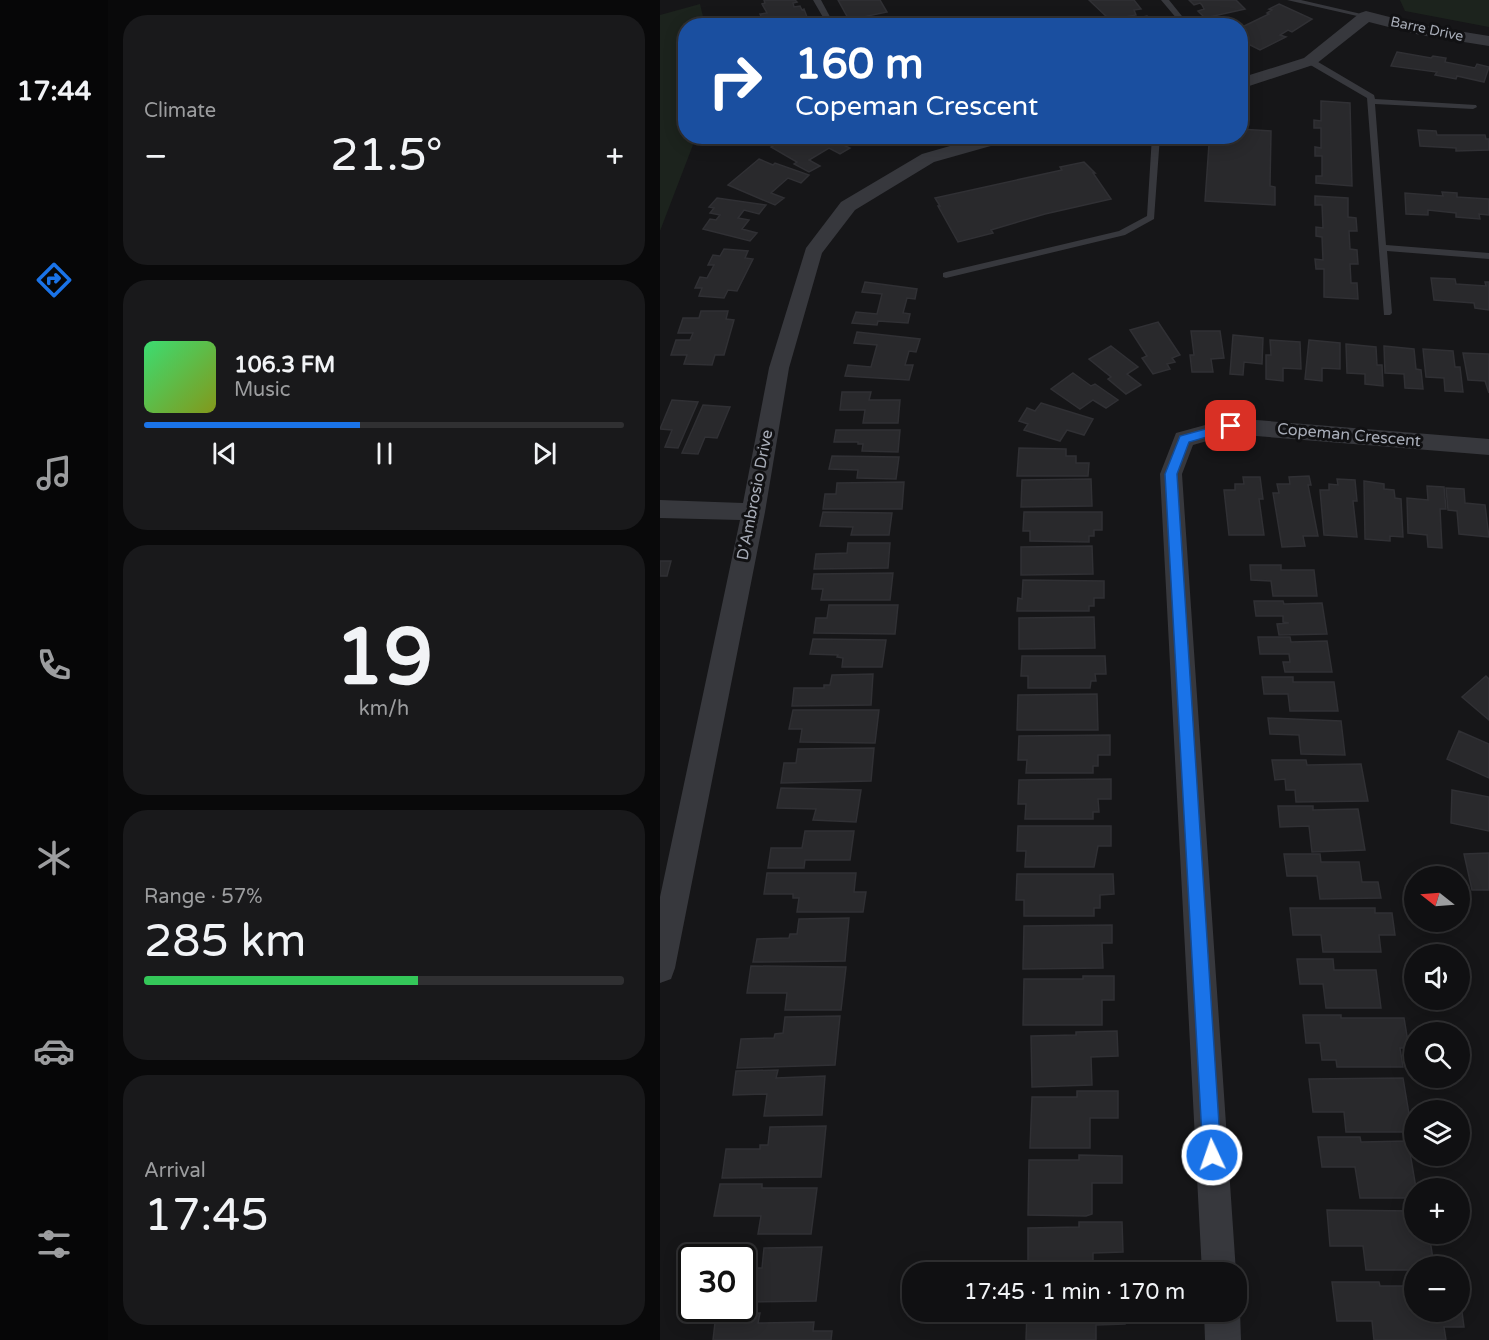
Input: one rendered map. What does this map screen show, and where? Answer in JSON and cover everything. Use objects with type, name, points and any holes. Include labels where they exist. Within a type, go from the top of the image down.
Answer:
[{"type":"street","name":"Barre Drive","points":[[1365,8],[1420,30],[1489,41]]},
{"type":"street","points":[[1248,81],[1310,61],[1365,8]]},
{"type":"street","name":"D'Ambrosio Drive","points":[[660,968],[753,512],[779,368],[813,252],[848,206],[927,158],[977,144]]},
{"type":"street","name":"Copeman Crescent","points":[[1218,1262],[1171,474],[1184,439],[1231,426],[1489,447]]},
{"type":"street","points":[[660,509],[753,512]]},
{"type":"street","points":[[1222,1322],[1223,1340]]},
{"type":"lane","points":[[817,0],[827,18]]},
{"type":"lane","points":[[1165,0],[1180,18]]},
{"type":"lane","points":[[1291,0],[1365,8]]},
{"type":"lane","points":[[1310,61],[1371,97],[1387,313]]},
{"type":"lane","points":[[1372,101],[1473,107]]},
{"type":"lane","points":[[946,275],[1122,233],[1151,217],[1156,144]]},
{"type":"lane","points":[[1382,248],[1489,256]]},
{"type":"shaded area","points":[[1400,0],[1489,0],[1489,27],[1405,11]]},
{"type":"shaded area","points":[[700,4],[703,18],[678,18],[678,144],[693,144],[660,231],[660,15]]},
{"type":"building","points":[[764,0],[795,0],[797,2],[793,3],[794,7],[800,6],[802,10],[804,9],[807,18],[762,18],[760,14],[767,13],[762,4],[765,3]]},
{"type":"building","points":[[838,0],[880,0],[887,12],[858,18],[848,18]]},
{"type":"building","points":[[1089,0],[1134,0],[1141,9],[1134,10],[1136,15],[1108,18]]},
{"type":"building","points":[[1189,0],[1236,0],[1245,9],[1205,18],[1198,11],[1204,9],[1202,5],[1200,3],[1194,5]]},
{"type":"building","points":[[1279,4],[1312,19],[1292,32],[1288,30],[1280,35],[1286,37],[1260,50],[1248,44],[1248,24],[1269,14],[1267,13],[1272,10],[1269,9]]},
{"type":"building","points":[[1397,52],[1431,58],[1433,56],[1446,58],[1445,62],[1475,68],[1477,64],[1489,67],[1484,82],[1457,76],[1456,79],[1435,75],[1437,72],[1391,66]]},
{"type":"building","points":[[1321,101],[1350,103],[1352,186],[1316,183],[1316,176],[1322,176],[1322,156],[1315,156],[1315,147],[1321,148],[1321,128],[1314,128],[1314,120],[1321,121]]},
{"type":"building","points":[[1248,130],[1271,131],[1270,186],[1275,187],[1275,205],[1205,201],[1209,144],[1248,144]]},
{"type":"building","points":[[1418,130],[1436,131],[1437,135],[1485,135],[1486,139],[1489,139],[1489,150],[1456,151],[1456,148],[1420,146]]},
{"type":"building","points":[[776,144],[841,144],[850,148],[840,154],[829,148],[809,160],[820,166],[809,172],[771,147]]},
{"type":"building","points":[[759,159],[809,175],[801,183],[788,178],[771,193],[784,198],[775,205],[728,185]]},
{"type":"building","points":[[1084,162],[1095,173],[1093,173],[1111,199],[1045,214],[991,230],[993,233],[958,242],[935,198],[1062,170],[1060,167]]},
{"type":"building","points":[[1442,192],[1457,193],[1457,197],[1489,199],[1489,215],[1479,214],[1480,219],[1456,217],[1456,213],[1428,210],[1428,215],[1406,214],[1405,193],[1443,196]]},
{"type":"building","points":[[1315,196],[1348,198],[1348,217],[1356,218],[1357,231],[1349,231],[1350,249],[1357,250],[1358,264],[1350,264],[1351,283],[1357,283],[1358,299],[1324,297],[1324,269],[1316,269],[1315,259],[1323,260],[1322,237],[1316,236],[1316,227],[1323,228],[1322,205],[1315,205]]},
{"type":"building","points":[[717,198],[766,205],[759,214],[744,210],[738,218],[749,220],[742,229],[757,233],[750,241],[703,229],[710,219],[716,220],[720,215],[710,213],[714,208],[709,207]]},
{"type":"building","points":[[724,249],[748,251],[745,258],[753,259],[737,291],[728,290],[724,298],[699,296],[702,288],[695,288],[700,277],[707,278],[714,265],[708,265],[713,255],[720,256]]},
{"type":"building","points":[[1431,278],[1455,279],[1456,284],[1486,286],[1485,282],[1489,282],[1489,310],[1475,308],[1474,303],[1434,300]]},
{"type":"building","points":[[865,282],[917,289],[915,299],[907,298],[903,313],[910,314],[908,323],[878,321],[877,325],[852,323],[856,312],[877,314],[882,294],[862,292]]},
{"type":"building","points":[[701,311],[728,311],[726,319],[734,320],[724,355],[715,355],[712,365],[684,364],[687,355],[671,355],[676,340],[690,340],[693,333],[678,333],[683,318],[699,318]]},
{"type":"building","points":[[1158,322],[1180,355],[1172,358],[1175,362],[1167,364],[1170,369],[1153,374],[1142,358],[1147,356],[1130,330]]},
{"type":"building","points":[[1191,331],[1220,331],[1224,358],[1211,359],[1213,372],[1192,372],[1190,355],[1194,355]]},
{"type":"building","points":[[857,332],[920,339],[916,352],[909,351],[905,365],[913,365],[909,380],[845,376],[848,365],[871,367],[877,345],[854,343]]},
{"type":"building","points":[[1233,335],[1263,338],[1262,364],[1244,362],[1243,375],[1230,374]]},
{"type":"building","points":[[1270,340],[1300,342],[1301,369],[1283,368],[1283,381],[1266,379],[1266,355],[1271,355]]},
{"type":"building","points":[[1309,340],[1340,343],[1340,369],[1322,368],[1322,381],[1305,379]]},
{"type":"building","points":[[1346,344],[1376,347],[1377,365],[1382,365],[1383,386],[1365,384],[1365,374],[1347,373]]},
{"type":"building","points":[[1111,346],[1138,367],[1127,374],[1141,385],[1126,394],[1108,379],[1111,377],[1089,359]]},
{"type":"building","points":[[1384,346],[1414,349],[1416,369],[1421,370],[1423,389],[1405,388],[1404,374],[1385,373]]},
{"type":"building","points":[[1423,349],[1453,351],[1455,367],[1460,367],[1463,392],[1445,391],[1444,378],[1426,377]]},
{"type":"building","points":[[1463,353],[1489,354],[1489,393],[1485,381],[1468,380]]},
{"type":"building","points":[[1073,373],[1091,386],[1095,384],[1118,400],[1106,408],[1093,400],[1080,409],[1051,389]]},
{"type":"building","points":[[842,392],[871,392],[869,400],[900,400],[898,423],[863,423],[865,410],[840,410]]},
{"type":"building","points":[[672,400],[698,402],[678,448],[665,447],[672,430],[660,429]]},
{"type":"building","points":[[1041,403],[1093,419],[1084,435],[1067,430],[1060,441],[1024,430],[1028,424],[1019,421],[1027,408],[1035,411]]},
{"type":"building","points":[[703,405],[730,407],[717,438],[705,437],[698,454],[682,453]]},
{"type":"building","points":[[836,430],[900,430],[898,452],[862,451],[863,444],[858,444],[858,442],[834,442]]},
{"type":"building","points":[[1019,448],[1066,449],[1066,456],[1076,456],[1076,463],[1089,463],[1088,476],[1017,476]]},
{"type":"building","points":[[832,456],[899,457],[896,479],[857,478],[858,470],[829,469]]},
{"type":"building","points":[[1309,476],[1311,485],[1308,485],[1318,536],[1303,536],[1305,546],[1282,547],[1273,493],[1279,493],[1277,484],[1290,484],[1289,477]]},
{"type":"building","points":[[1243,477],[1260,477],[1263,499],[1259,499],[1264,535],[1229,535],[1224,490],[1235,490],[1235,484],[1244,484]]},
{"type":"building","points":[[1091,479],[1092,506],[1021,507],[1022,480]]},
{"type":"building","points":[[1337,479],[1355,480],[1357,501],[1353,501],[1357,537],[1324,535],[1320,490],[1329,490],[1329,484],[1338,485]]},
{"type":"building","points":[[1364,481],[1384,484],[1384,489],[1394,490],[1395,498],[1401,499],[1403,537],[1390,536],[1390,541],[1365,539]]},
{"type":"building","points":[[904,482],[902,509],[823,509],[825,494],[836,494],[837,483]]},
{"type":"building","points":[[1427,486],[1444,487],[1446,509],[1440,509],[1442,548],[1428,547],[1427,535],[1408,533],[1407,498],[1428,500]]},
{"type":"building","points":[[1446,488],[1464,489],[1465,503],[1485,505],[1489,537],[1459,534],[1457,511],[1448,510]]},
{"type":"building","points":[[823,512],[892,513],[889,535],[851,535],[853,527],[820,526]]},
{"type":"building","points":[[1024,512],[1102,512],[1102,530],[1094,530],[1094,536],[1089,536],[1089,542],[1030,541],[1030,531],[1023,531]]},
{"type":"building","points":[[848,543],[890,543],[888,568],[814,569],[816,554],[847,553]]},
{"type":"building","points":[[1092,546],[1093,574],[1021,575],[1021,547]]},
{"type":"building","points":[[660,561],[671,561],[667,576],[660,576]]},
{"type":"building","points":[[1250,565],[1281,565],[1281,570],[1314,570],[1317,596],[1273,596],[1271,581],[1251,580]]},
{"type":"building","points":[[893,573],[890,600],[821,600],[823,589],[812,589],[814,574]]},
{"type":"building","points":[[1023,580],[1104,581],[1104,598],[1094,598],[1094,606],[1089,606],[1089,611],[1017,611],[1018,598],[1022,599]]},
{"type":"building","points":[[1254,601],[1283,601],[1284,604],[1322,603],[1327,634],[1279,635],[1277,624],[1289,623],[1283,622],[1283,616],[1256,616]]},
{"type":"building","points":[[829,605],[898,605],[895,634],[814,633],[816,618],[827,618]]},
{"type":"building","points":[[1094,617],[1095,648],[1019,649],[1019,618]]},
{"type":"building","points":[[1258,637],[1290,637],[1291,642],[1327,641],[1332,672],[1285,672],[1283,662],[1290,662],[1289,654],[1260,654]]},
{"type":"building","points":[[813,639],[886,640],[882,667],[842,667],[843,658],[837,657],[838,655],[810,654]]},
{"type":"building","points":[[1022,656],[1105,656],[1106,674],[1095,674],[1096,681],[1091,681],[1090,688],[1028,688],[1028,676],[1021,676]]},
{"type":"building","points":[[873,674],[871,705],[792,706],[794,688],[824,688],[824,685],[830,685],[832,675]]},
{"type":"building","points":[[1486,676],[1489,679],[1489,720],[1462,697]]},
{"type":"building","points":[[1262,677],[1293,677],[1293,682],[1334,682],[1338,711],[1290,711],[1288,694],[1264,694]]},
{"type":"building","points":[[1097,694],[1098,730],[1017,730],[1018,695]]},
{"type":"building","points":[[793,710],[879,710],[875,743],[800,742],[802,729],[789,729]]},
{"type":"building","points":[[1268,718],[1341,721],[1345,755],[1301,754],[1299,735],[1270,734]]},
{"type":"building","points":[[1459,731],[1489,744],[1489,778],[1447,759]]},
{"type":"building","points":[[1110,735],[1110,755],[1098,755],[1098,766],[1093,766],[1093,773],[1026,773],[1027,760],[1018,760],[1019,736]]},
{"type":"building","points":[[874,748],[871,781],[781,783],[784,763],[796,763],[798,749]]},
{"type":"building","points":[[1272,760],[1306,760],[1307,765],[1361,764],[1368,801],[1296,802],[1295,790],[1286,790],[1285,779],[1275,780]]},
{"type":"building","points":[[1111,779],[1111,799],[1098,799],[1099,812],[1093,812],[1093,819],[1025,819],[1026,804],[1018,804],[1019,780]]},
{"type":"building","points":[[781,788],[861,790],[856,822],[813,820],[816,809],[777,808]]},
{"type":"building","points":[[1452,790],[1489,797],[1489,831],[1451,823]]},
{"type":"building","points":[[1278,806],[1313,806],[1313,810],[1358,809],[1365,850],[1312,852],[1309,826],[1280,827]]},
{"type":"building","points":[[1018,826],[1111,826],[1111,846],[1098,846],[1094,867],[1025,867],[1026,851],[1017,851]]},
{"type":"building","points":[[805,831],[854,831],[850,860],[805,860],[804,868],[768,868],[771,848],[802,848]]},
{"type":"building","points":[[1489,853],[1489,890],[1472,890],[1470,866],[1467,866],[1464,854]]},
{"type":"building","points":[[1284,854],[1320,854],[1321,862],[1359,862],[1362,882],[1378,882],[1381,898],[1320,899],[1317,876],[1287,876]]},
{"type":"building","points":[[767,873],[856,873],[854,892],[866,892],[863,912],[797,912],[799,898],[793,898],[793,894],[764,894]]},
{"type":"building","points":[[1017,874],[1113,874],[1114,894],[1100,895],[1100,908],[1094,908],[1094,916],[1024,916],[1024,900],[1016,900]]},
{"type":"building","points":[[1290,908],[1375,908],[1375,913],[1392,913],[1395,935],[1379,935],[1381,952],[1323,952],[1321,935],[1293,935]]},
{"type":"building","points":[[849,918],[845,961],[753,962],[757,939],[789,938],[790,934],[797,934],[799,919]]},
{"type":"building","points":[[1112,925],[1112,943],[1102,943],[1103,968],[1023,969],[1024,926]]},
{"type":"building","points":[[1297,959],[1333,959],[1334,970],[1376,970],[1381,1008],[1326,1008],[1323,984],[1300,984]]},
{"type":"building","points":[[751,966],[846,967],[841,1010],[785,1010],[787,993],[747,993]]},
{"type":"building","points":[[1083,976],[1114,976],[1114,1000],[1102,1000],[1102,1025],[1023,1025],[1024,979],[1083,979]]},
{"type":"building","points":[[1303,1015],[1341,1015],[1341,1018],[1404,1018],[1404,1048],[1400,1048],[1403,1067],[1337,1067],[1336,1060],[1322,1060],[1320,1043],[1306,1043]]},
{"type":"building","points":[[840,1016],[835,1065],[737,1068],[741,1039],[774,1038],[775,1034],[783,1033],[785,1017]]},
{"type":"building","points":[[1117,1031],[1118,1056],[1091,1057],[1092,1085],[1032,1087],[1031,1036]]},
{"type":"building","points":[[778,1070],[776,1078],[825,1076],[822,1115],[764,1116],[767,1094],[733,1095],[736,1071]]},
{"type":"building","points":[[1403,1078],[1407,1100],[1404,1100],[1404,1132],[1346,1132],[1344,1112],[1313,1112],[1309,1079]]},
{"type":"building","points":[[1077,1091],[1118,1091],[1118,1118],[1090,1118],[1090,1148],[1030,1148],[1032,1097],[1077,1097]]},
{"type":"building","points":[[826,1126],[821,1177],[722,1178],[726,1149],[760,1149],[760,1145],[768,1145],[770,1127]]},
{"type":"building","points":[[1318,1137],[1360,1137],[1361,1142],[1404,1141],[1404,1166],[1412,1166],[1414,1178],[1404,1178],[1404,1198],[1360,1198],[1355,1167],[1322,1167]]},
{"type":"building","points":[[1079,1155],[1122,1156],[1122,1183],[1092,1183],[1092,1214],[1086,1216],[1028,1215],[1029,1160],[1079,1160]]},
{"type":"building","points":[[720,1184],[762,1184],[762,1188],[817,1188],[811,1234],[758,1234],[761,1216],[714,1216]]},
{"type":"building","points":[[1327,1210],[1404,1211],[1404,1244],[1431,1244],[1432,1256],[1404,1256],[1404,1270],[1366,1270],[1363,1246],[1330,1246]]},
{"type":"building","points":[[1079,1222],[1122,1222],[1123,1252],[1093,1253],[1093,1262],[1028,1262],[1028,1228],[1079,1227]]},
{"type":"building","points":[[822,1247],[816,1301],[756,1302],[756,1268],[762,1268],[764,1248]]},
{"type":"building","points":[[1332,1282],[1379,1282],[1380,1286],[1404,1286],[1404,1322],[1463,1322],[1464,1327],[1444,1327],[1446,1340],[1374,1340],[1372,1321],[1337,1321]]},
{"type":"building","points":[[756,1313],[760,1313],[758,1323],[814,1322],[813,1331],[832,1331],[831,1340],[713,1340],[715,1322],[756,1322]]},
{"type":"building","points":[[1027,1322],[1125,1322],[1125,1324],[1096,1325],[1096,1340],[1026,1340]]},
{"type":"route","points":[[1212,1155],[1171,474],[1184,439],[1231,426]]}]
